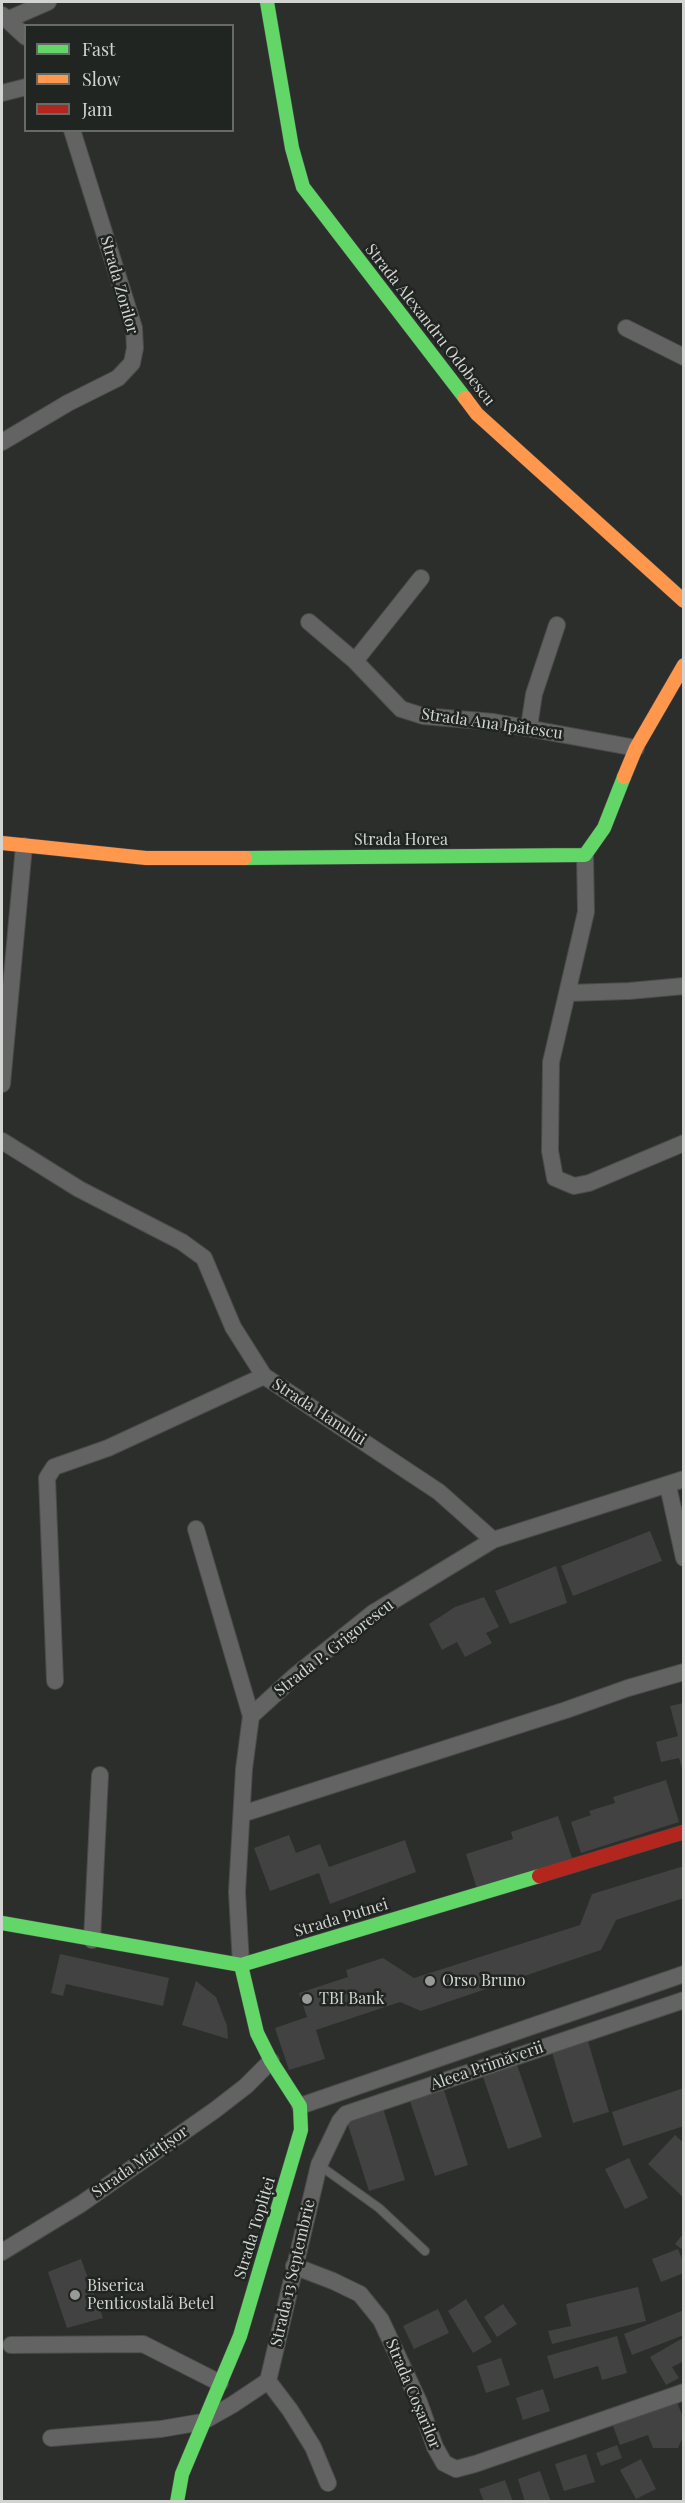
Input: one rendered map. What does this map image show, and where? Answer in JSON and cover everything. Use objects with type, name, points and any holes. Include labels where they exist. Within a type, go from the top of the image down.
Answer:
[{"type":"street","points":[[24,35],[5,17],[48,2]]},
{"type":"street","name":"Strada Alexandru Odobescu","points":[[267,2],[292,148],[303,187],[318,209],[477,414],[684,601]]},
{"type":"street","points":[[2,93],[24,88]]},
{"type":"street","name":"Strada Zorilor","points":[[2,442],[68,403],[118,378],[132,363],[135,348],[134,328],[73,132]]},
{"type":"street","points":[[626,328],[684,357]]},
{"type":"street","points":[[355,661],[421,578]]},
{"type":"street","name":"Strada Ana Ipătescu","points":[[309,622],[355,661],[401,709],[423,716],[529,728],[636,748]]},
{"type":"street","points":[[529,728],[534,694],[557,625]]},
{"type":"street","points":[[684,665],[636,748],[604,828],[585,855],[586,912],[569,993],[551,1062],[550,1150],[555,1178],[574,1186],[590,1184],[684,1143]]},
{"type":"street","name":"Strada Horea","points":[[2,843],[146,858],[435,858],[585,855]]},
{"type":"street","points":[[2,1084],[24,846]]},
{"type":"street","points":[[569,993],[684,986]]},
{"type":"street","name":"Strada Hanului","points":[[2,1141],[79,1189],[182,1242],[204,1258],[232,1327],[264,1376],[439,1492],[492,1540]]},
{"type":"street","points":[[55,1681],[47,1478],[54,1467],[108,1448],[264,1376]]},
{"type":"street","name":"Strada P. Grigorescu","points":[[251,1716],[296,1675],[373,1613],[492,1540],[668,1486],[684,1479]]},
{"type":"street","points":[[668,1486],[684,1558]]},
{"type":"street","points":[[196,1529],[251,1716],[244,1769],[237,1892],[241,1965],[257,2033],[271,2061],[300,2106]]},
{"type":"street","points":[[242,1814],[628,1688],[684,1672]]},
{"type":"street","points":[[92,1940],[100,1775]]},
{"type":"street","name":"Strada Putnei","points":[[2,1923],[241,1965],[684,1832]]},
{"type":"street","name":"Aleea Primăverii","points":[[300,2106],[684,1974]]},
{"type":"street","name":"Aleea Primăverii","points":[[319,2165],[340,2121],[346,2114],[684,2000]]},
{"type":"street","name":"Strada Mărțișor","points":[[2,2252],[81,2204],[215,2110],[246,2086],[271,2061]]},
{"type":"street","name":"Strada Topliței","points":[[177,2502],[182,2474],[240,2336],[264,2250],[302,2130],[300,2106]]},
{"type":"street","points":[[296,2152],[319,2165]]},
{"type":"street","name":"Strada 13 Septembrie","points":[[268,2381],[319,2165]]},
{"type":"street","name":"Strada Coșarilor","points":[[294,2266],[360,2294],[381,2320],[419,2402],[435,2447],[444,2463],[456,2469],[684,2392]]},
{"type":"street","points":[[11,2344],[143,2344],[220,2383]]},
{"type":"street","points":[[51,2438],[161,2429],[202,2422],[268,2381],[314,2447],[328,2483]]},
{"type":"lane","points":[[319,2165],[379,2208],[424,2251]]},
{"type":"building","points":[[650,1531],[662,1561],[573,1596],[561,1566]]},
{"type":"building","points":[[556,1566],[567,1603],[510,1624],[495,1591]]},
{"type":"building","points":[[484,1597],[499,1627],[486,1633],[492,1643],[465,1657],[457,1642],[442,1650],[429,1624],[455,1607]]},
{"type":"building","points":[[684,1703],[683,1772],[679,1758],[661,1762],[656,1742],[678,1736],[670,1706]]},
{"type":"building","points":[[666,1780],[679,1822],[581,1853],[571,1822],[591,1815],[589,1811],[615,1803],[613,1797]]},
{"type":"building","points":[[558,1816],[572,1858],[477,1889],[466,1854],[513,1839],[511,1832]]},
{"type":"building","points":[[289,1835],[296,1853],[320,1844],[329,1867],[405,1840],[416,1872],[330,1904],[319,1873],[270,1891],[254,1848]]},
{"type":"building","points":[[684,1866],[684,1898],[616,1920],[601,1950],[421,2011],[400,2002],[316,2030],[325,2059],[289,2070],[275,2028],[307,2017],[299,1993],[348,1977],[346,1970],[383,1958],[414,1978],[580,1925],[592,1894]]},
{"type":"building","points":[[60,1954],[169,1978],[163,2006],[66,1984],[63,1996],[51,1993]]},
{"type":"building","points":[[196,1981],[216,1997],[227,2026],[228,2039],[182,2025]]},
{"type":"building","points":[[587,2038],[609,2112],[573,2123],[551,2049]]},
{"type":"building","points":[[516,2062],[542,2137],[508,2149],[482,2074]]},
{"type":"building","points":[[443,2087],[468,2165],[435,2176],[409,2098]]},
{"type":"building","points":[[684,2088],[684,2126],[623,2146],[612,2112]]},
{"type":"building","points":[[383,2108],[405,2180],[369,2191],[346,2119]]},
{"type":"building","points":[[675,2135],[684,2143],[684,2198],[648,2164]]},
{"type":"building","points":[[629,2158],[648,2198],[625,2209],[605,2169]]},
{"type":"building","points":[[684,2233],[684,2251],[675,2244]]},
{"type":"building","points":[[678,2249],[684,2264],[684,2273],[661,2282],[652,2259]]},
{"type":"building","name":"Biserica Penticostală Betel","points":[[81,2259],[103,2318],[67,2328],[48,2272]]},
{"type":"building","points":[[638,2287],[646,2321],[552,2344],[548,2331],[571,2326],[566,2304]]},
{"type":"building","points":[[466,2299],[492,2342],[473,2353],[448,2311]]},
{"type":"building","points":[[503,2304],[517,2324],[497,2337],[484,2317]]},
{"type":"building","points":[[438,2309],[449,2333],[414,2349],[403,2326]]},
{"type":"building","points":[[684,2310],[684,2335],[632,2355],[624,2334]]},
{"type":"building","points":[[617,2336],[627,2373],[602,2380],[598,2366],[554,2379],[547,2356]]},
{"type":"building","points":[[681,2339],[684,2343],[684,2361],[672,2367],[679,2378],[666,2385],[650,2357]]},
{"type":"building","points":[[501,2358],[510,2385],[486,2393],[477,2366]]},
{"type":"building","points":[[543,2389],[550,2411],[523,2420],[516,2398]]},
{"type":"building","points":[[675,2398],[684,2419],[684,2434],[678,2448],[653,2448],[648,2435],[620,2445],[612,2423]]},
{"type":"building","points":[[617,2445],[622,2458],[601,2466],[596,2453]]},
{"type":"building","points":[[586,2454],[595,2482],[564,2491],[555,2464]]},
{"type":"building","points":[[641,2459],[656,2489],[636,2499],[620,2470]]},
{"type":"building","points":[[540,2471],[551,2502],[525,2502],[518,2479]]},
{"type":"building","points":[[505,2480],[513,2502],[484,2502],[479,2489]]},
{"type":"traffic: fast","points":[[267,2],[292,148],[303,187],[465,398]]},
{"type":"traffic: fast","points":[[245,858],[585,855],[604,828],[624,777]]},
{"type":"traffic: fast","points":[[2,1923],[241,1965],[539,1876]]},
{"type":"traffic: fast","points":[[177,2502],[182,2474],[240,2336],[301,2130],[300,2106],[271,2061],[257,2033],[241,1965]]},
{"type":"traffic: slow","points":[[465,398],[477,414],[684,601]]},
{"type":"traffic: slow","points":[[624,777],[636,748],[684,665]]},
{"type":"traffic: slow","points":[[2,843],[146,858],[245,858]]},
{"type":"traffic: jam","points":[[539,1876],[684,1832]]},
{"type":"place","name":"Orso Bruno","points":[[430,1981]]},
{"type":"place","name":"TBI Bank","points":[[307,1999]]},
{"type":"place","name":"Biserica Penticostală Betel","points":[[75,2295]]}]
